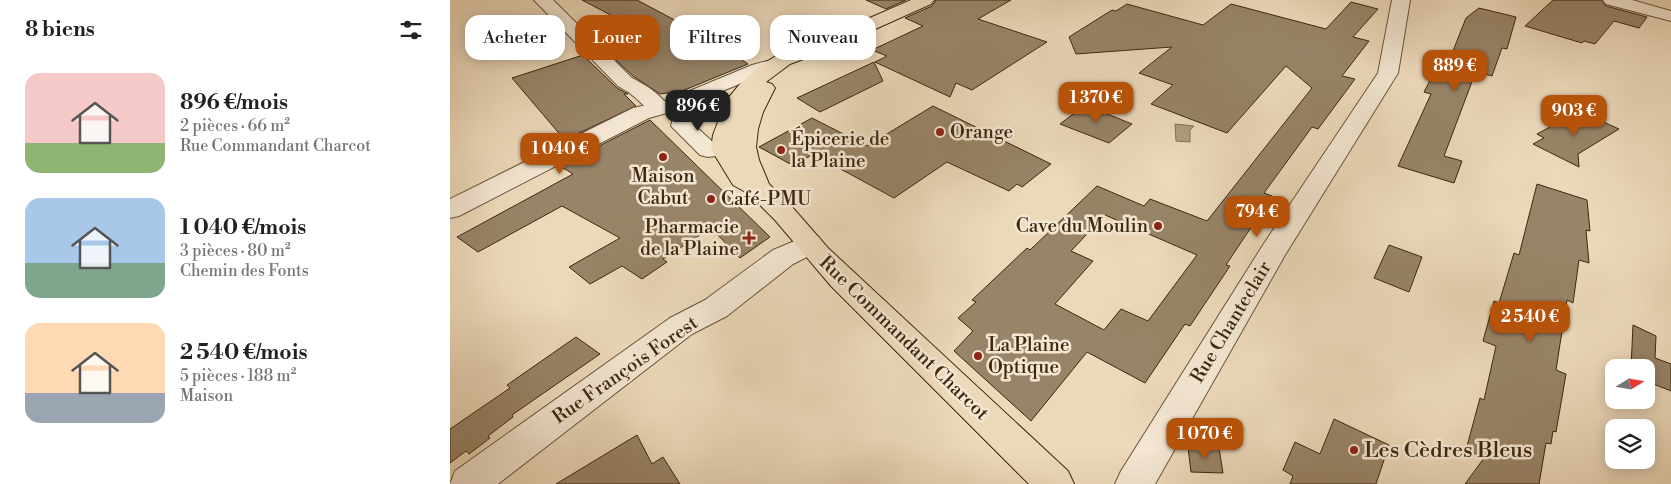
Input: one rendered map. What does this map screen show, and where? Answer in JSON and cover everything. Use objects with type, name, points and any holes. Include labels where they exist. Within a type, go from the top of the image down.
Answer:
[{"type":"main road","points":[[876,22],[925,0]]},
{"type":"main road","points":[[742,114],[758,76],[787,60]]},
{"type":"main road","points":[[723,149],[724,135],[772,79],[784,68],[798,60]]},
{"type":"main road","name":"Rue Commandant Charcot","points":[[742,114],[746,158],[758,188]]},
{"type":"main road","name":"Rue Commandant Charcot","points":[[723,149],[742,180],[758,188],[784,214],[841,279],[1055,484]]},
{"type":"street","name":"Rue Chanteclair","points":[[1134,484],[1273,252],[1388,73],[1401,0]]},
{"type":"street","points":[[1612,0],[1671,16]]},
{"type":"street","points":[[544,2],[624,82],[639,90],[664,113],[686,109],[742,114]]},
{"type":"street","points":[[723,149],[708,150],[682,126],[686,109],[694,96],[760,69],[775,65]]},
{"type":"street","points":[[450,210],[628,118],[658,107]]},
{"type":"street","name":"Rue François Forest","points":[[468,484],[681,326],[716,308],[783,257],[809,244]]},
{"type":"shaded area","points":[[1175,124],[1194,126],[1190,130],[1190,142],[1176,141]]},
{"type":"building","points":[[582,0],[637,0],[670,18],[670,60],[742,60],[748,64],[682,91],[660,94],[633,76],[616,60],[660,60],[660,15],[610,15]]},
{"type":"building","points":[[866,0],[906,0],[886,9]]},
{"type":"building","points":[[936,0],[1011,0],[978,19],[1047,42],[972,90],[956,83],[950,97],[875,62],[887,56],[876,52],[876,48],[923,26],[905,18],[932,6]]},
{"type":"building","points":[[1553,0],[1601,0],[1606,6],[1647,17],[1639,28],[1614,21],[1595,44],[1584,41],[1582,43],[1525,26]]},
{"type":"building","points":[[1351,2],[1378,9],[1353,37],[1369,41],[1342,76],[1355,79],[1318,129],[1312,127],[1264,193],[1272,196],[1226,265],[1230,266],[1190,326],[1185,324],[1145,383],[1087,352],[1031,421],[954,351],[973,331],[958,318],[976,302],[972,300],[1027,248],[1030,250],[1097,186],[1144,206],[1150,199],[1207,221],[1312,88],[1286,66],[1227,133],[1151,104],[1173,85],[1139,73],[1172,47],[1076,54],[1069,37],[1112,10],[1116,11],[1127,4],[1203,25],[1231,4],[1326,29]],"holes":[[[1105,215],[1197,255],[1148,321],[1121,309],[1104,330],[1055,304],[1093,261],[1071,251]]]},
{"type":"building","points":[[1479,8],[1516,17],[1507,49],[1502,48],[1492,76],[1478,72],[1475,80],[1473,79],[1444,156],[1462,161],[1454,183],[1398,166],[1431,94],[1424,92],[1444,54],[1451,56],[1466,18]]},
{"type":"building","points":[[575,58],[575,60],[588,60],[617,88],[628,94],[624,94],[636,106],[537,153],[534,152],[563,138],[512,78]]},
{"type":"building","points":[[874,62],[883,81],[820,112],[797,98]]},
{"type":"building","points":[[1085,105],[1132,124],[1109,143],[1060,124]]},
{"type":"building","points":[[933,106],[1051,164],[1022,187],[1017,184],[1009,191],[947,162],[894,198],[813,154],[794,166],[759,147],[812,118],[867,146]]},
{"type":"building","points":[[1590,116],[1619,129],[1578,154],[1579,167],[1533,144],[1544,138],[1537,134],[1568,117],[1580,123]]},
{"type":"building","points":[[650,120],[770,237],[740,258],[711,228],[663,259],[667,262],[642,279],[622,266],[590,284],[569,267],[620,238],[562,206],[478,252],[457,237],[573,174],[560,166]]},
{"type":"building","points":[[1537,184],[1587,200],[1590,231],[1586,230],[1589,263],[1579,260],[1573,303],[1567,300],[1556,370],[1566,374],[1556,432],[1553,431],[1551,444],[1546,443],[1539,484],[1465,484],[1484,458],[1466,450],[1480,398],[1484,400],[1496,346],[1483,341],[1494,301],[1499,303],[1514,253],[1519,255]]},
{"type":"building","points":[[1389,245],[1422,257],[1409,292],[1374,278]]},
{"type":"building","points":[[1633,325],[1656,336],[1655,358],[1671,364],[1671,391],[1655,385],[1655,359],[1631,359]]},
{"type":"building","points":[[576,337],[600,354],[512,415],[513,417],[488,436],[490,438],[469,454],[466,451],[450,463],[450,429],[510,388],[507,385]]},
{"type":"building","name":"Les Cèdres Bleus","points":[[1334,419],[1389,445],[1376,484],[1290,484],[1293,476],[1283,470],[1295,442],[1320,454]]},
{"type":"building","points":[[637,435],[652,464],[663,457],[680,484],[556,484]]},
{"type":"building","points":[[1188,447],[1219,448],[1223,473],[1191,472]]},
{"type":"place","name":"Orange","points":[[940,132]]},
{"type":"place","name":"Épicerie de la Plaine","points":[[781,150]]},
{"type":"place","name":"Maison Cabut","points":[[663,157]]},
{"type":"place","name":"Café-PMU","points":[[711,199]]},
{"type":"place","name":"Cave du Moulin","points":[[1158,226]]},
{"type":"place","name":"Pharmacie de la Plaine","points":[[749,238]]},
{"type":"place","name":"La Plaine Optique","points":[[978,356]]},
{"type":"place","name":"Les Cèdres Bleus","points":[[1354,450]]}]
